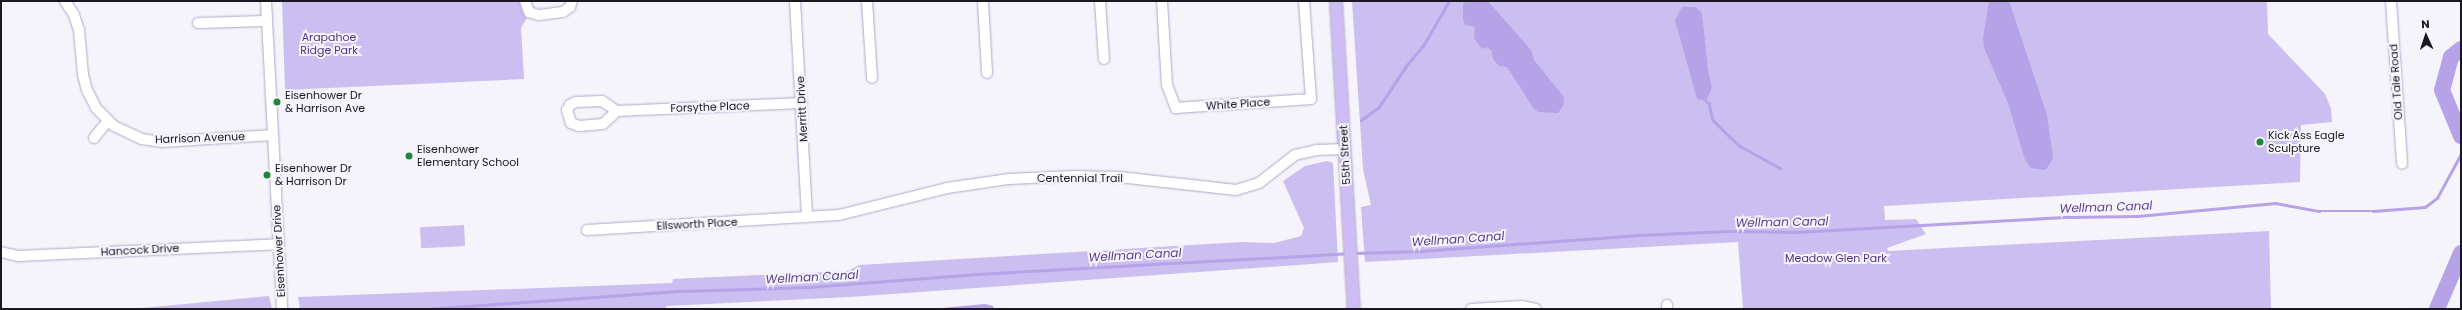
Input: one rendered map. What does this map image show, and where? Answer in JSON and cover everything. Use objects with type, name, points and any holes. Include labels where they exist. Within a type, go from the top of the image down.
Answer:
[{"type":"main road","name":"55th Street","points":[[1336,1],[1354,309]]},
{"type":"street","name":"Harrison Avenue","points":[[65,1],[74,16],[79,30],[83,75],[87,90],[96,108],[108,121],[128,134],[142,139],[162,142],[272,135]]},
{"type":"street","name":"Eisenhower Drive","points":[[266,1],[282,309]]},
{"type":"street","points":[[525,1],[529,12],[539,15],[563,12],[570,7],[572,1]]},
{"type":"street","name":"Merritt Drive","points":[[796,1],[807,217]]},
{"type":"street","points":[[867,1],[872,78]]},
{"type":"street","points":[[983,1],[987,73]]},
{"type":"street","points":[[1100,1],[1104,59]]},
{"type":"street","name":"White Place","points":[[1162,1],[1167,85],[1176,108],[1310,99],[1304,1]]},
{"type":"street","name":"Old Tale Road","points":[[2391,1],[2402,164]]},
{"type":"street","points":[[198,23],[266,21]]},
{"type":"street","name":"Forsythe Place","points":[[618,111],[802,103]]},
{"type":"street","points":[[94,138],[108,121]]},
{"type":"street","name":"Centennial Trail","points":[[807,217],[839,215],[947,188],[1009,178],[1074,176],[1119,177],[1236,190],[1259,184],[1296,155],[1306,152],[1345,149]]},
{"type":"street","name":"Ellsworth Place","points":[[587,230],[807,217]]},
{"type":"street","name":"Hancock Drive","points":[[1,252],[18,256],[279,244]]},
{"type":"street","points":[[1471,309],[1522,306],[1536,309]]},
{"type":"green space","name":"Arapahoe Ridge Park","points":[[282,1],[522,1],[521,8],[527,18],[521,28],[524,79],[285,90]]},
{"type":"green space","name":"Meadow Glen Park","points":[[1352,1],[2267,1],[2268,34],[2325,94],[2331,109],[2332,122],[2301,125],[2300,182],[1884,206],[1885,220],[1916,219],[1926,234],[1887,248],[1888,251],[2269,231],[2271,309],[1743,309],[1738,242],[1365,262],[1361,207],[1371,205],[1363,169]]},
{"type":"green space","points":[[1327,161],[1333,163],[1338,262],[850,297],[666,306],[666,309],[300,309],[298,297],[672,283],[673,279],[848,271],[859,265],[1242,242],[1274,243],[1301,236],[1304,228],[1283,181],[1305,166]]},
{"type":"green space","points":[[464,225],[465,246],[421,248],[420,227]]},
{"type":"green space","points":[[269,296],[272,309],[132,309]]},
{"type":"shaded area","points":[[1466,1],[1488,1],[1531,50],[1534,60],[1564,97],[1563,106],[1558,113],[1538,112],[1534,109],[1507,67],[1499,66],[1493,59],[1492,51],[1487,47],[1482,49],[1474,38],[1475,27],[1465,25],[1463,19],[1463,4]]},
{"type":"shaded area","points":[[1989,1],[2009,1],[2047,115],[2053,158],[2046,170],[2031,168],[2025,160],[2008,103],[1984,48],[1983,38]]},
{"type":"shaded area","points":[[1682,7],[1696,7],[1702,13],[1708,70],[1712,88],[1706,101],[1697,99],[1675,20]]},
{"type":"shaded area","points":[[985,304],[993,306],[994,309],[932,309]]},
{"type":"waterway","points":[[1361,120],[1379,107],[1406,66],[1423,46],[1449,1]]},
{"type":"waterway","points":[[2461,49],[2451,57],[2442,90],[2461,136]]},
{"type":"waterway","points":[[1706,101],[1709,103],[1713,120],[1740,146],[1780,168]]},
{"type":"waterway","name":"Wellman Canal","points":[[1354,253],[1421,251],[1639,235],[1728,231],[1797,232],[2069,217],[2138,216],[2275,203],[2319,211],[2373,211],[2425,207],[2437,198],[2461,154]]},
{"type":"waterway","name":"Wellman Canal","points":[[427,309],[681,291],[809,287],[977,274],[1347,253]]},
{"type":"waterway","points":[[2437,309],[2461,253]]},
{"type":"place","name":"Eisenhower Dr & Harrison Ave","points":[[277,102]]},
{"type":"place","name":"Kick Ass Eagle Sculpture","points":[[2260,142]]},
{"type":"place","name":"Eisenhower Elementary School","points":[[409,156]]},
{"type":"place","name":"Eisenhower Dr & Harrison Dr","points":[[267,175]]}]
